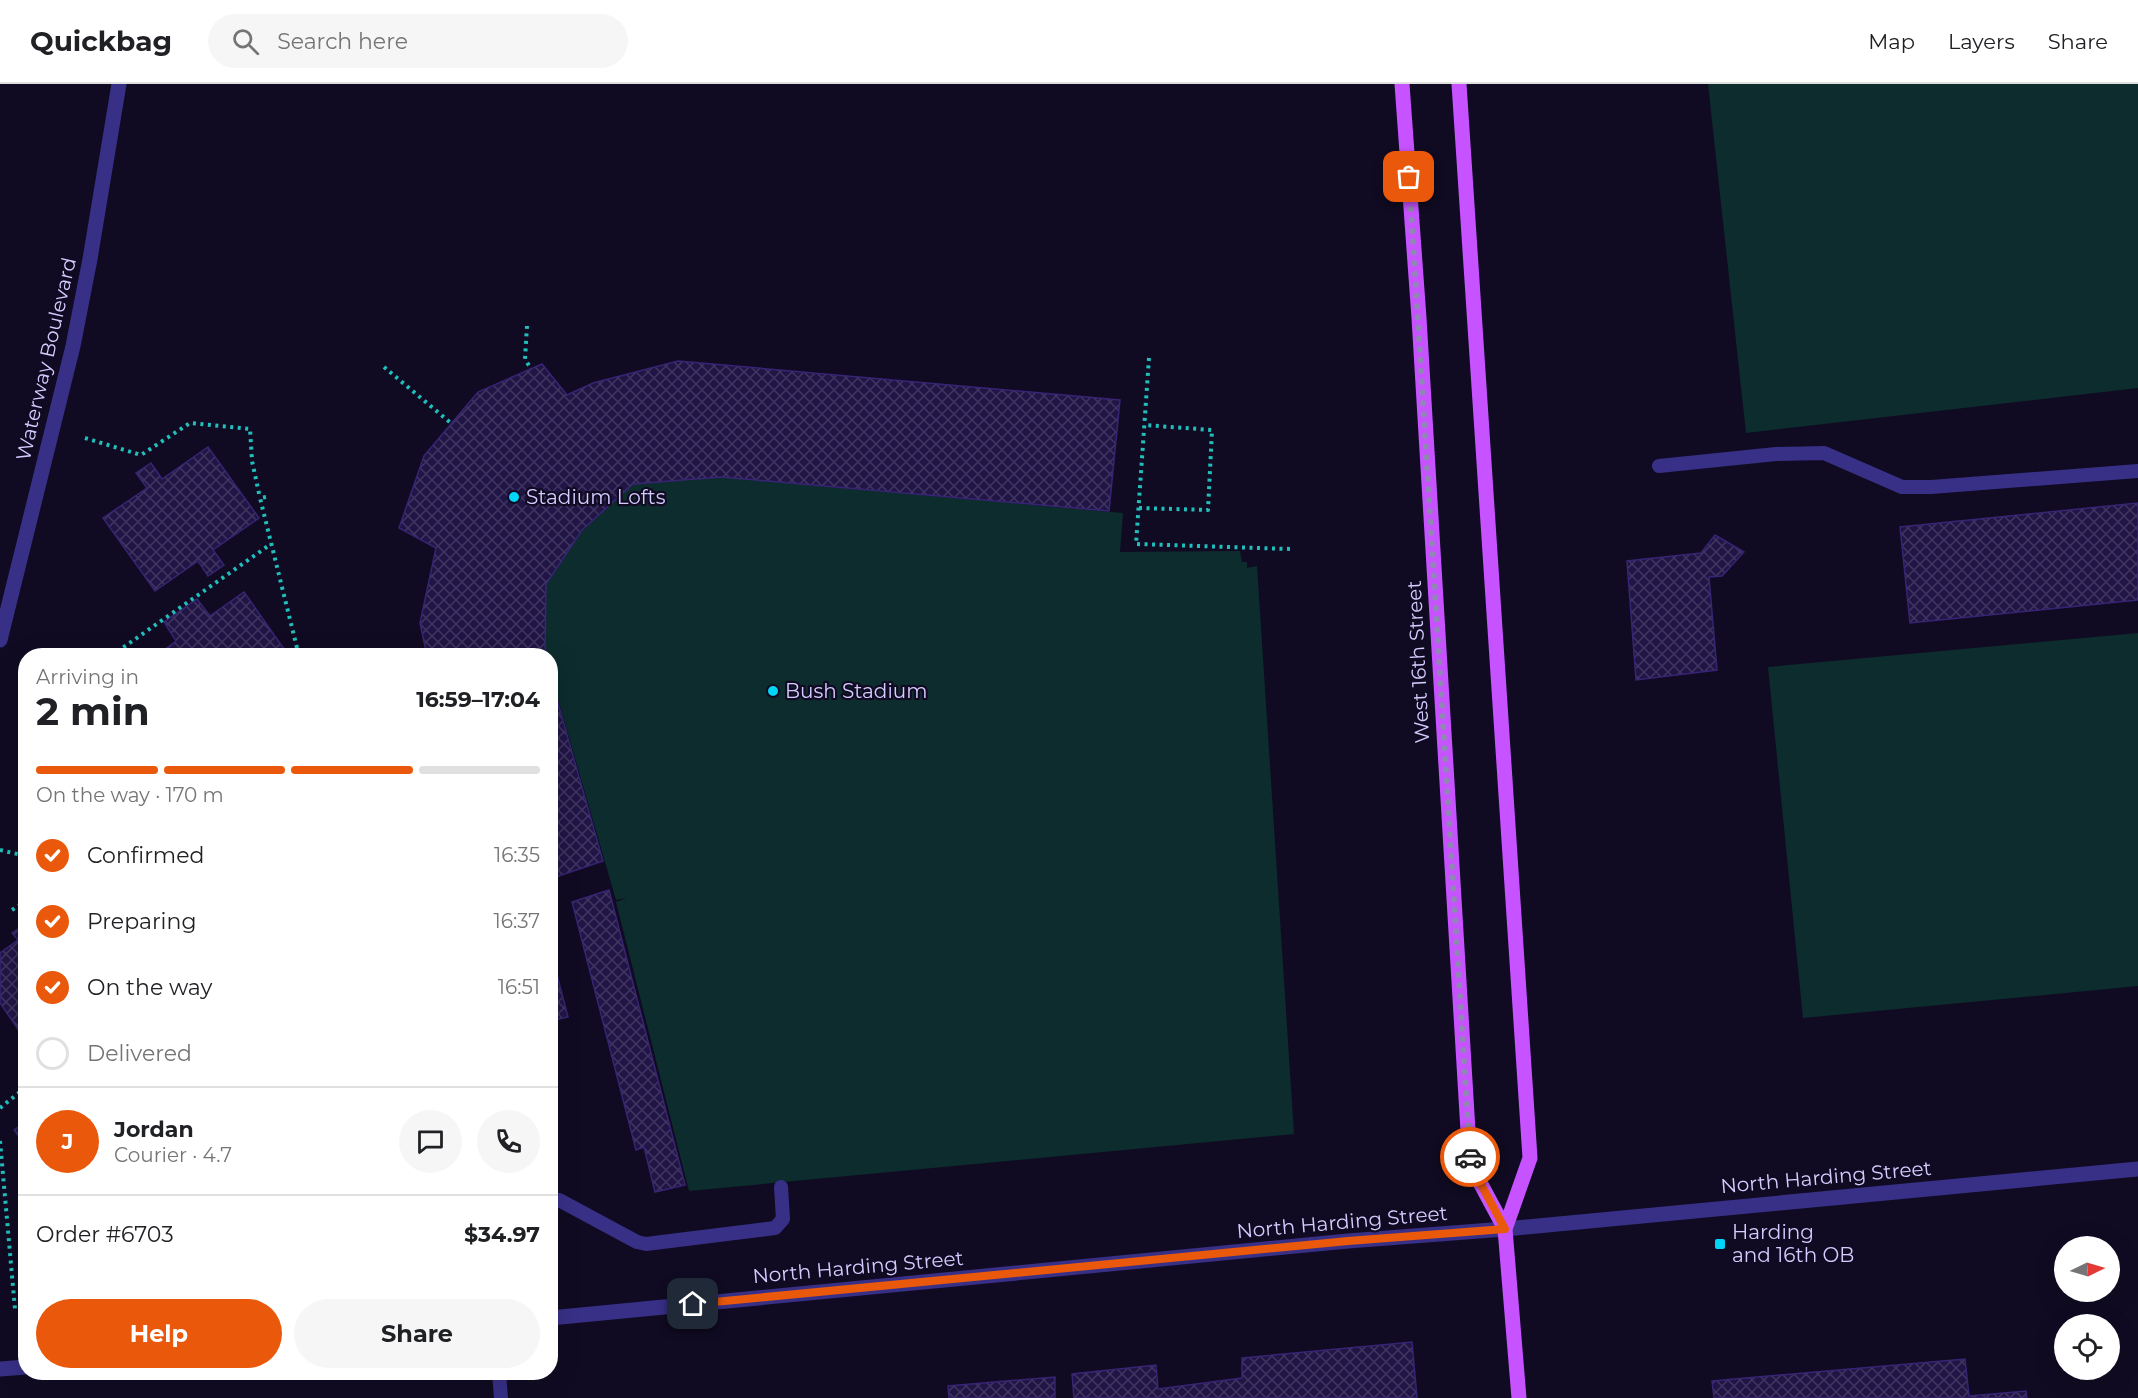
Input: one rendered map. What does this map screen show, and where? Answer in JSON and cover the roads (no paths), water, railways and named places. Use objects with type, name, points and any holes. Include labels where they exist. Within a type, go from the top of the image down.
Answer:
[{"type":"main road","name":"West 16th Street","points":[[1402,84],[1420,330],[1470,1164],[1505,1229],[1520,1398]]},
{"type":"main road","name":"West 16th Street","points":[[1458,84],[1530,1158],[1505,1229]]},
{"type":"street","name":"Waterway Boulevard","points":[[0,640],[73,346],[90,260],[118,84]]},
{"type":"street","name":"North Harding Street","points":[[558,1317],[1336,1242],[1505,1229],[2138,1169]]},
{"type":"street","points":[[0,1370],[18,1368]]},
{"type":"lane","points":[[1659,466],[1776,454],[1824,453],[1902,487],[1931,487],[2138,471]]},
{"type":"lane","points":[[558,1200],[637,1242],[646,1244],[775,1228],[783,1219],[781,1187]]},
{"type":"lane","points":[[500,1380],[501,1398]]},
{"type":"place","name":"Stadium Lofts","points":[[514,497]]},
{"type":"place","name":"Bush Stadium","points":[[773,691]]},
{"type":"place","name":"Harding and 16th OB","points":[[1720,1244]]}]
